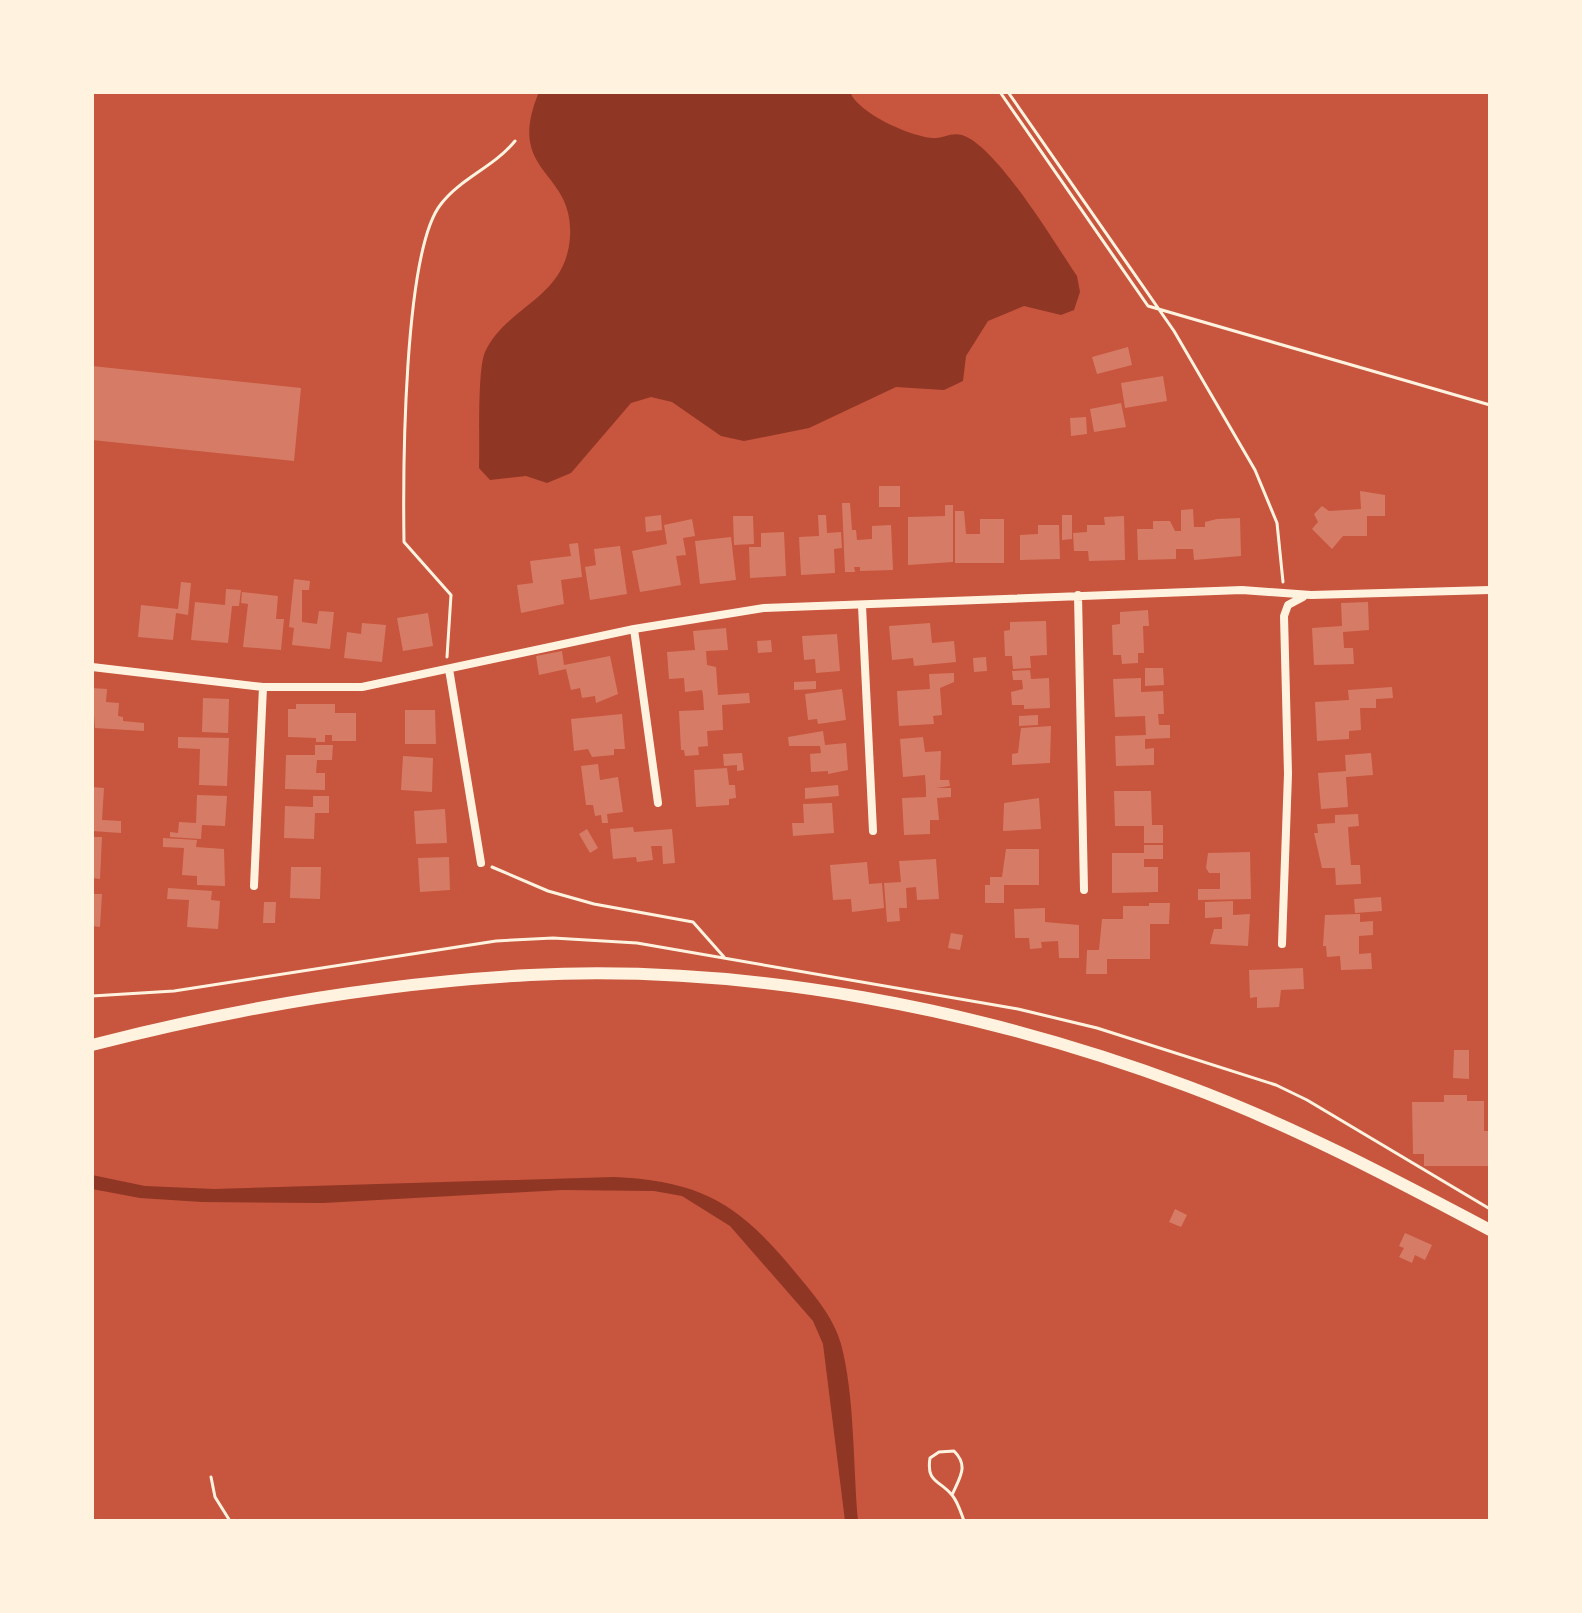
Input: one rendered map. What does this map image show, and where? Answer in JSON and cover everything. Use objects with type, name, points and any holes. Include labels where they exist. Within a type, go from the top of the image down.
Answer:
[{"type":"main road","points":[[92,1045],[264,1005],[392,986],[469,979],[534,975],[664,976],[799,988],[926,1011],[1034,1037],[1189,1086],[1279,1125],[1490,1230]]},
{"type":"street","points":[[92,667],[263,687],[362,687],[634,629],[764,608],[1242,590],[1311,595],[1490,590]]},
{"type":"street","points":[[1078,595],[1084,890]]},
{"type":"street","points":[[1282,944],[1288,774],[1284,616],[1294,600],[1311,595]]},
{"type":"street","points":[[862,606],[873,831]]},
{"type":"street","points":[[634,629],[658,803]]},
{"type":"street","points":[[449,669],[481,863]]},
{"type":"street","points":[[254,886],[263,687]]},
{"type":"path","points":[[1000,92],[1148,306],[1490,405]]},
{"type":"path","points":[[1008,92],[1161,311],[1266,493],[1277,523],[1284,593]]},
{"type":"path","points":[[449,669],[446,650],[451,595],[404,542],[402,460],[418,266],[440,205],[462,184],[500,159],[515,141]]},
{"type":"path","points":[[481,863],[548,891],[594,904],[693,922],[724,957]]},
{"type":"path","points":[[92,996],[174,991],[496,941],[553,938],[637,943],[1018,1009],[1097,1028],[1276,1085],[1307,1100],[1490,1209]]},
{"type":"path","points":[[952,1495],[964,1470],[962,1459],[954,1451],[939,1452],[930,1458],[928,1470],[933,1483],[952,1495],[964,1521]]},
{"type":"path","points":[[211,1477],[215,1497],[230,1521]]},
{"type":"shaded area","points":[[539,92],[850,92],[863,108],[898,128],[932,138],[962,135],[992,157],[1008,176],[1077,276],[1080,292],[1074,310],[1061,315],[1024,306],[988,321],[966,356],[963,381],[944,390],[896,387],[809,428],[744,441],[721,436],[672,402],[651,397],[631,403],[571,473],[547,483],[526,476],[490,480],[479,468],[482,361],[495,336],[558,275],[566,258],[570,237],[569,215],[562,197],[535,156],[530,140],[530,119]]},
{"type":"shaded area","points":[[92,1175],[145,1186],[214,1189],[614,1177],[645,1179],[696,1191],[717,1201],[756,1229],[809,1289],[833,1324],[841,1344],[849,1386],[858,1521],[845,1521],[823,1344],[813,1321],[730,1226],[682,1196],[654,1191],[562,1190],[323,1203],[202,1202],[140,1198],[92,1189]]},
{"type":"building","points":[[1128,347],[1132,365],[1097,374],[1092,357]]},
{"type":"building","points":[[92,366],[301,388],[294,461],[92,440]]},
{"type":"building","points":[[1163,376],[1167,401],[1125,408],[1121,383]]},
{"type":"building","points":[[1121,403],[1126,427],[1094,432],[1090,409]]},
{"type":"building","points":[[1086,417],[1087,434],[1071,436],[1070,418]]},
{"type":"building","points":[[879,486],[900,486],[900,507],[879,507]]},
{"type":"building","points":[[1360,491],[1385,495],[1385,516],[1367,516],[1367,536],[1343,536],[1332,549],[1312,529],[1318,522],[1314,514],[1322,506],[1329,511],[1361,509]]},
{"type":"building","points":[[842,503],[850,503],[852,530],[856,530],[857,540],[872,539],[872,526],[891,525],[893,570],[860,571],[860,567],[854,567],[855,572],[845,572]]},
{"type":"building","points":[[945,505],[953,505],[953,562],[908,565],[908,517],[945,516]]},
{"type":"building","points":[[1193,509],[1194,527],[1205,527],[1205,522],[1217,519],[1240,518],[1241,556],[1194,560],[1193,549],[1176,549],[1176,559],[1138,560],[1137,529],[1153,529],[1153,521],[1170,521],[1175,531],[1181,531],[1181,510]]},
{"type":"building","points":[[955,511],[964,511],[966,534],[980,534],[980,519],[1004,519],[1004,563],[955,563]]},
{"type":"building","points":[[661,515],[662,530],[646,532],[645,517]]},
{"type":"building","points":[[818,515],[826,515],[827,533],[841,532],[842,548],[834,549],[835,573],[801,575],[799,537],[819,536]]},
{"type":"building","points":[[1062,515],[1072,515],[1072,539],[1062,540]]},
{"type":"building","points":[[733,516],[753,516],[754,544],[734,545]]},
{"type":"building","points":[[1124,516],[1125,560],[1089,561],[1088,551],[1074,551],[1073,533],[1087,532],[1087,525],[1105,525],[1104,517]]},
{"type":"building","points":[[692,519],[695,536],[683,538],[686,555],[676,556],[681,585],[640,592],[632,551],[667,544],[664,525]]},
{"type":"building","points":[[1038,525],[1059,525],[1060,559],[1020,560],[1020,535],[1038,534]]},
{"type":"building","points":[[784,532],[786,576],[750,578],[749,547],[761,547],[761,533]]},
{"type":"building","points":[[731,537],[736,580],[700,584],[695,541]]},
{"type":"building","points":[[578,543],[582,577],[561,580],[564,604],[521,613],[517,585],[533,583],[530,561],[571,556],[569,544]]},
{"type":"building","points":[[620,546],[627,594],[590,600],[585,567],[596,565],[594,549]]},
{"type":"building","points":[[294,579],[310,581],[309,590],[302,590],[302,622],[317,624],[319,611],[334,612],[330,649],[292,645],[294,628],[289,627]]},
{"type":"building","points":[[181,582],[191,583],[188,615],[176,613],[173,640],[138,637],[141,605],[178,609]]},
{"type":"building","points":[[226,589],[241,590],[239,606],[232,606],[228,643],[191,640],[195,602],[225,605]]},
{"type":"building","points":[[242,592],[278,596],[276,619],[284,619],[281,650],[243,647],[248,604],[241,603]]},
{"type":"building","points":[[1368,602],[1369,630],[1343,632],[1344,648],[1353,648],[1354,664],[1314,665],[1312,628],[1342,626],[1341,603]]},
{"type":"building","points":[[1148,610],[1149,626],[1143,626],[1144,653],[1138,653],[1138,663],[1122,664],[1121,655],[1113,655],[1112,625],[1120,624],[1120,612]]},
{"type":"building","points":[[428,613],[433,646],[403,651],[397,618]]},
{"type":"building","points":[[1046,621],[1047,655],[1030,656],[1031,668],[1013,669],[1012,656],[1005,656],[1004,631],[1010,630],[1010,622]]},
{"type":"building","points":[[362,623],[386,625],[382,662],[344,658],[347,632],[361,634]]},
{"type":"building","points":[[930,623],[932,643],[954,641],[956,662],[914,666],[913,658],[892,660],[889,626]]},
{"type":"building","points":[[726,628],[728,650],[706,651],[707,665],[716,667],[718,695],[749,693],[750,703],[722,705],[723,730],[707,731],[708,746],[698,747],[699,755],[685,756],[684,750],[681,750],[679,711],[704,710],[703,695],[702,690],[685,692],[684,678],[669,679],[667,652],[695,650],[693,631]]},
{"type":"building","points":[[837,634],[840,671],[816,673],[815,659],[804,660],[802,636]]},
{"type":"building","points":[[771,640],[772,652],[758,653],[757,641]]},
{"type":"building","points":[[562,651],[564,665],[610,656],[618,694],[596,703],[595,696],[582,698],[580,688],[571,690],[566,669],[539,675],[536,656]]},
{"type":"building","points":[[986,657],[987,671],[974,672],[973,658]]},
{"type":"building","points":[[1145,668],[1163,668],[1164,685],[1145,686]]},
{"type":"building","points":[[1030,670],[1031,679],[1049,678],[1050,708],[1024,709],[1024,705],[1012,705],[1011,692],[1023,689],[1022,680],[1013,680],[1012,671]]},
{"type":"building","points":[[954,673],[954,682],[940,688],[942,715],[933,716],[934,724],[899,726],[897,691],[930,689],[929,674]]},
{"type":"building","points":[[1141,678],[1141,692],[1163,691],[1164,714],[1158,714],[1159,725],[1170,725],[1170,738],[1145,739],[1145,749],[1154,748],[1154,765],[1116,766],[1115,736],[1146,735],[1145,716],[1115,717],[1113,679]]},
{"type":"building","points":[[816,681],[816,689],[794,690],[794,682]]},
{"type":"building","points":[[1392,687],[1393,698],[1376,699],[1376,708],[1360,708],[1361,730],[1349,731],[1349,739],[1317,741],[1315,702],[1349,700],[1348,690]]},
{"type":"building","points":[[92,688],[107,689],[106,702],[119,703],[118,716],[123,717],[123,721],[144,723],[144,731],[95,728]]},
{"type":"building","points":[[842,689],[846,720],[818,724],[817,719],[808,720],[805,694]]},
{"type":"building","points":[[203,698],[229,699],[228,733],[202,732]]},
{"type":"building","points":[[296,704],[335,704],[335,713],[356,713],[356,741],[332,741],[332,735],[325,735],[325,742],[316,742],[316,738],[288,737],[288,709],[296,709]]},
{"type":"building","points":[[405,710],[435,710],[436,744],[405,744]]},
{"type":"building","points":[[622,714],[625,749],[614,749],[614,755],[592,757],[588,749],[574,751],[571,719]]},
{"type":"building","points":[[1038,715],[1038,725],[1019,726],[1019,716]]},
{"type":"building","points":[[1051,726],[1050,763],[1012,765],[1012,754],[1018,753],[1021,728]]},
{"type":"building","points":[[823,731],[825,745],[846,743],[848,770],[828,774],[828,771],[811,772],[810,754],[821,753],[820,746],[789,746],[788,737]]},
{"type":"building","points":[[178,737],[229,738],[227,786],[199,785],[200,749],[178,748]]},
{"type":"building","points":[[923,737],[925,752],[941,751],[940,780],[949,780],[950,786],[936,788],[951,788],[951,797],[937,798],[939,820],[930,820],[930,834],[904,835],[902,798],[926,797],[926,789],[925,775],[903,777],[900,739]]},
{"type":"building","points":[[315,745],[333,745],[332,760],[317,760],[316,773],[325,773],[325,790],[285,789],[286,755],[315,755]]},
{"type":"building","points":[[742,753],[744,770],[737,771],[737,765],[724,766],[723,754]]},
{"type":"building","points":[[1371,753],[1373,775],[1346,777],[1348,807],[1321,809],[1318,773],[1346,771],[1345,755]]},
{"type":"building","points":[[403,756],[433,758],[432,792],[401,790]]},
{"type":"building","points":[[598,764],[600,780],[618,777],[623,812],[607,814],[608,823],[602,823],[601,815],[595,816],[593,805],[586,805],[581,766]]},
{"type":"building","points":[[727,768],[729,785],[735,785],[736,798],[729,799],[729,805],[696,807],[694,770]]},
{"type":"building","points":[[838,785],[839,796],[805,799],[805,788]]},
{"type":"building","points":[[92,787],[104,788],[102,820],[121,821],[121,833],[92,831]]},
{"type":"building","points":[[1114,791],[1151,791],[1152,825],[1163,825],[1163,843],[1144,843],[1144,826],[1115,826]]},
{"type":"building","points":[[197,795],[227,796],[225,826],[202,825],[201,839],[170,837],[170,832],[178,833],[179,822],[196,823]]},
{"type":"building","points":[[313,796],[329,796],[329,813],[315,813],[314,839],[284,838],[285,806],[313,807]]},
{"type":"building","points":[[1039,798],[1041,829],[1003,831],[1004,803]]},
{"type":"building","points":[[832,803],[834,833],[793,836],[792,823],[804,823],[803,804]]},
{"type":"building","points":[[445,809],[447,843],[416,844],[414,811]]},
{"type":"building","points":[[1358,814],[1359,826],[1348,827],[1351,865],[1360,865],[1361,884],[1336,885],[1335,868],[1322,868],[1314,833],[1318,833],[1317,824],[1335,823],[1335,815]]},
{"type":"building","points":[[633,827],[634,832],[672,829],[675,863],[663,864],[662,846],[651,846],[653,860],[637,862],[636,857],[613,859],[610,829]]},
{"type":"building","points":[[587,829],[598,848],[590,853],[579,834]]},
{"type":"building","points":[[92,837],[102,837],[100,879],[92,878]]},
{"type":"building","points":[[163,838],[197,840],[196,847],[224,849],[225,886],[197,885],[197,876],[182,875],[184,848],[163,847]]},
{"type":"building","points":[[1144,845],[1163,845],[1163,859],[1144,859],[1144,867],[1158,867],[1158,892],[1112,893],[1112,853],[1144,853]]},
{"type":"building","points":[[1006,849],[1039,849],[1039,885],[1004,885],[1004,903],[985,903],[985,885],[990,885],[990,877],[1002,877]]},
{"type":"building","points":[[1250,852],[1251,899],[1198,900],[1198,889],[1220,889],[1220,873],[1209,873],[1206,868],[1208,853]]},
{"type":"building","points":[[449,857],[450,890],[420,892],[418,858]]},
{"type":"building","points":[[936,859],[939,899],[917,900],[916,887],[906,888],[907,908],[899,908],[900,921],[887,922],[884,883],[901,882],[899,861]]},
{"type":"building","points":[[867,862],[869,884],[882,883],[884,908],[852,912],[851,899],[833,900],[830,865]]},
{"type":"building","points":[[291,867],[321,867],[320,899],[290,898]]},
{"type":"building","points":[[168,888],[212,891],[211,900],[220,901],[218,929],[187,927],[189,900],[167,899]]},
{"type":"building","points":[[92,894],[102,894],[100,927],[92,926]]},
{"type":"building","points":[[1381,897],[1382,911],[1355,913],[1354,899]]},
{"type":"building","points":[[1233,901],[1233,915],[1250,914],[1248,946],[1210,944],[1214,929],[1222,929],[1222,917],[1205,918],[1205,902]]},
{"type":"building","points":[[264,902],[276,902],[275,923],[263,923]]},
{"type":"building","points":[[1149,903],[1170,903],[1169,924],[1150,924],[1150,959],[1107,959],[1107,974],[1086,974],[1087,950],[1099,950],[1102,919],[1123,919],[1123,906],[1149,906]]},
{"type":"building","points":[[1045,908],[1045,922],[1079,925],[1079,958],[1059,958],[1058,941],[1041,942],[1042,948],[1030,949],[1029,938],[1015,938],[1014,909]]},
{"type":"building","points":[[1360,914],[1360,922],[1373,921],[1373,935],[1359,936],[1359,954],[1371,953],[1372,969],[1341,970],[1340,956],[1327,957],[1326,946],[1323,946],[1325,915]]},
{"type":"building","points":[[951,933],[963,935],[960,950],[948,948]]},
{"type":"building","points":[[1303,968],[1304,989],[1281,990],[1279,1007],[1257,1008],[1257,997],[1250,998],[1249,970]]},
{"type":"building","points":[[1454,1050],[1469,1050],[1469,1079],[1453,1078]]},
{"type":"building","points":[[1444,1095],[1467,1095],[1467,1101],[1484,1101],[1484,1131],[1490,1131],[1490,1166],[1424,1166],[1424,1154],[1413,1154],[1412,1102],[1444,1102]]},
{"type":"building","points":[[1175,1209],[1187,1215],[1181,1227],[1169,1222]]},
{"type":"building","points":[[1405,1233],[1432,1245],[1425,1260],[1415,1255],[1412,1263],[1399,1257],[1404,1248],[1399,1246]]}]
